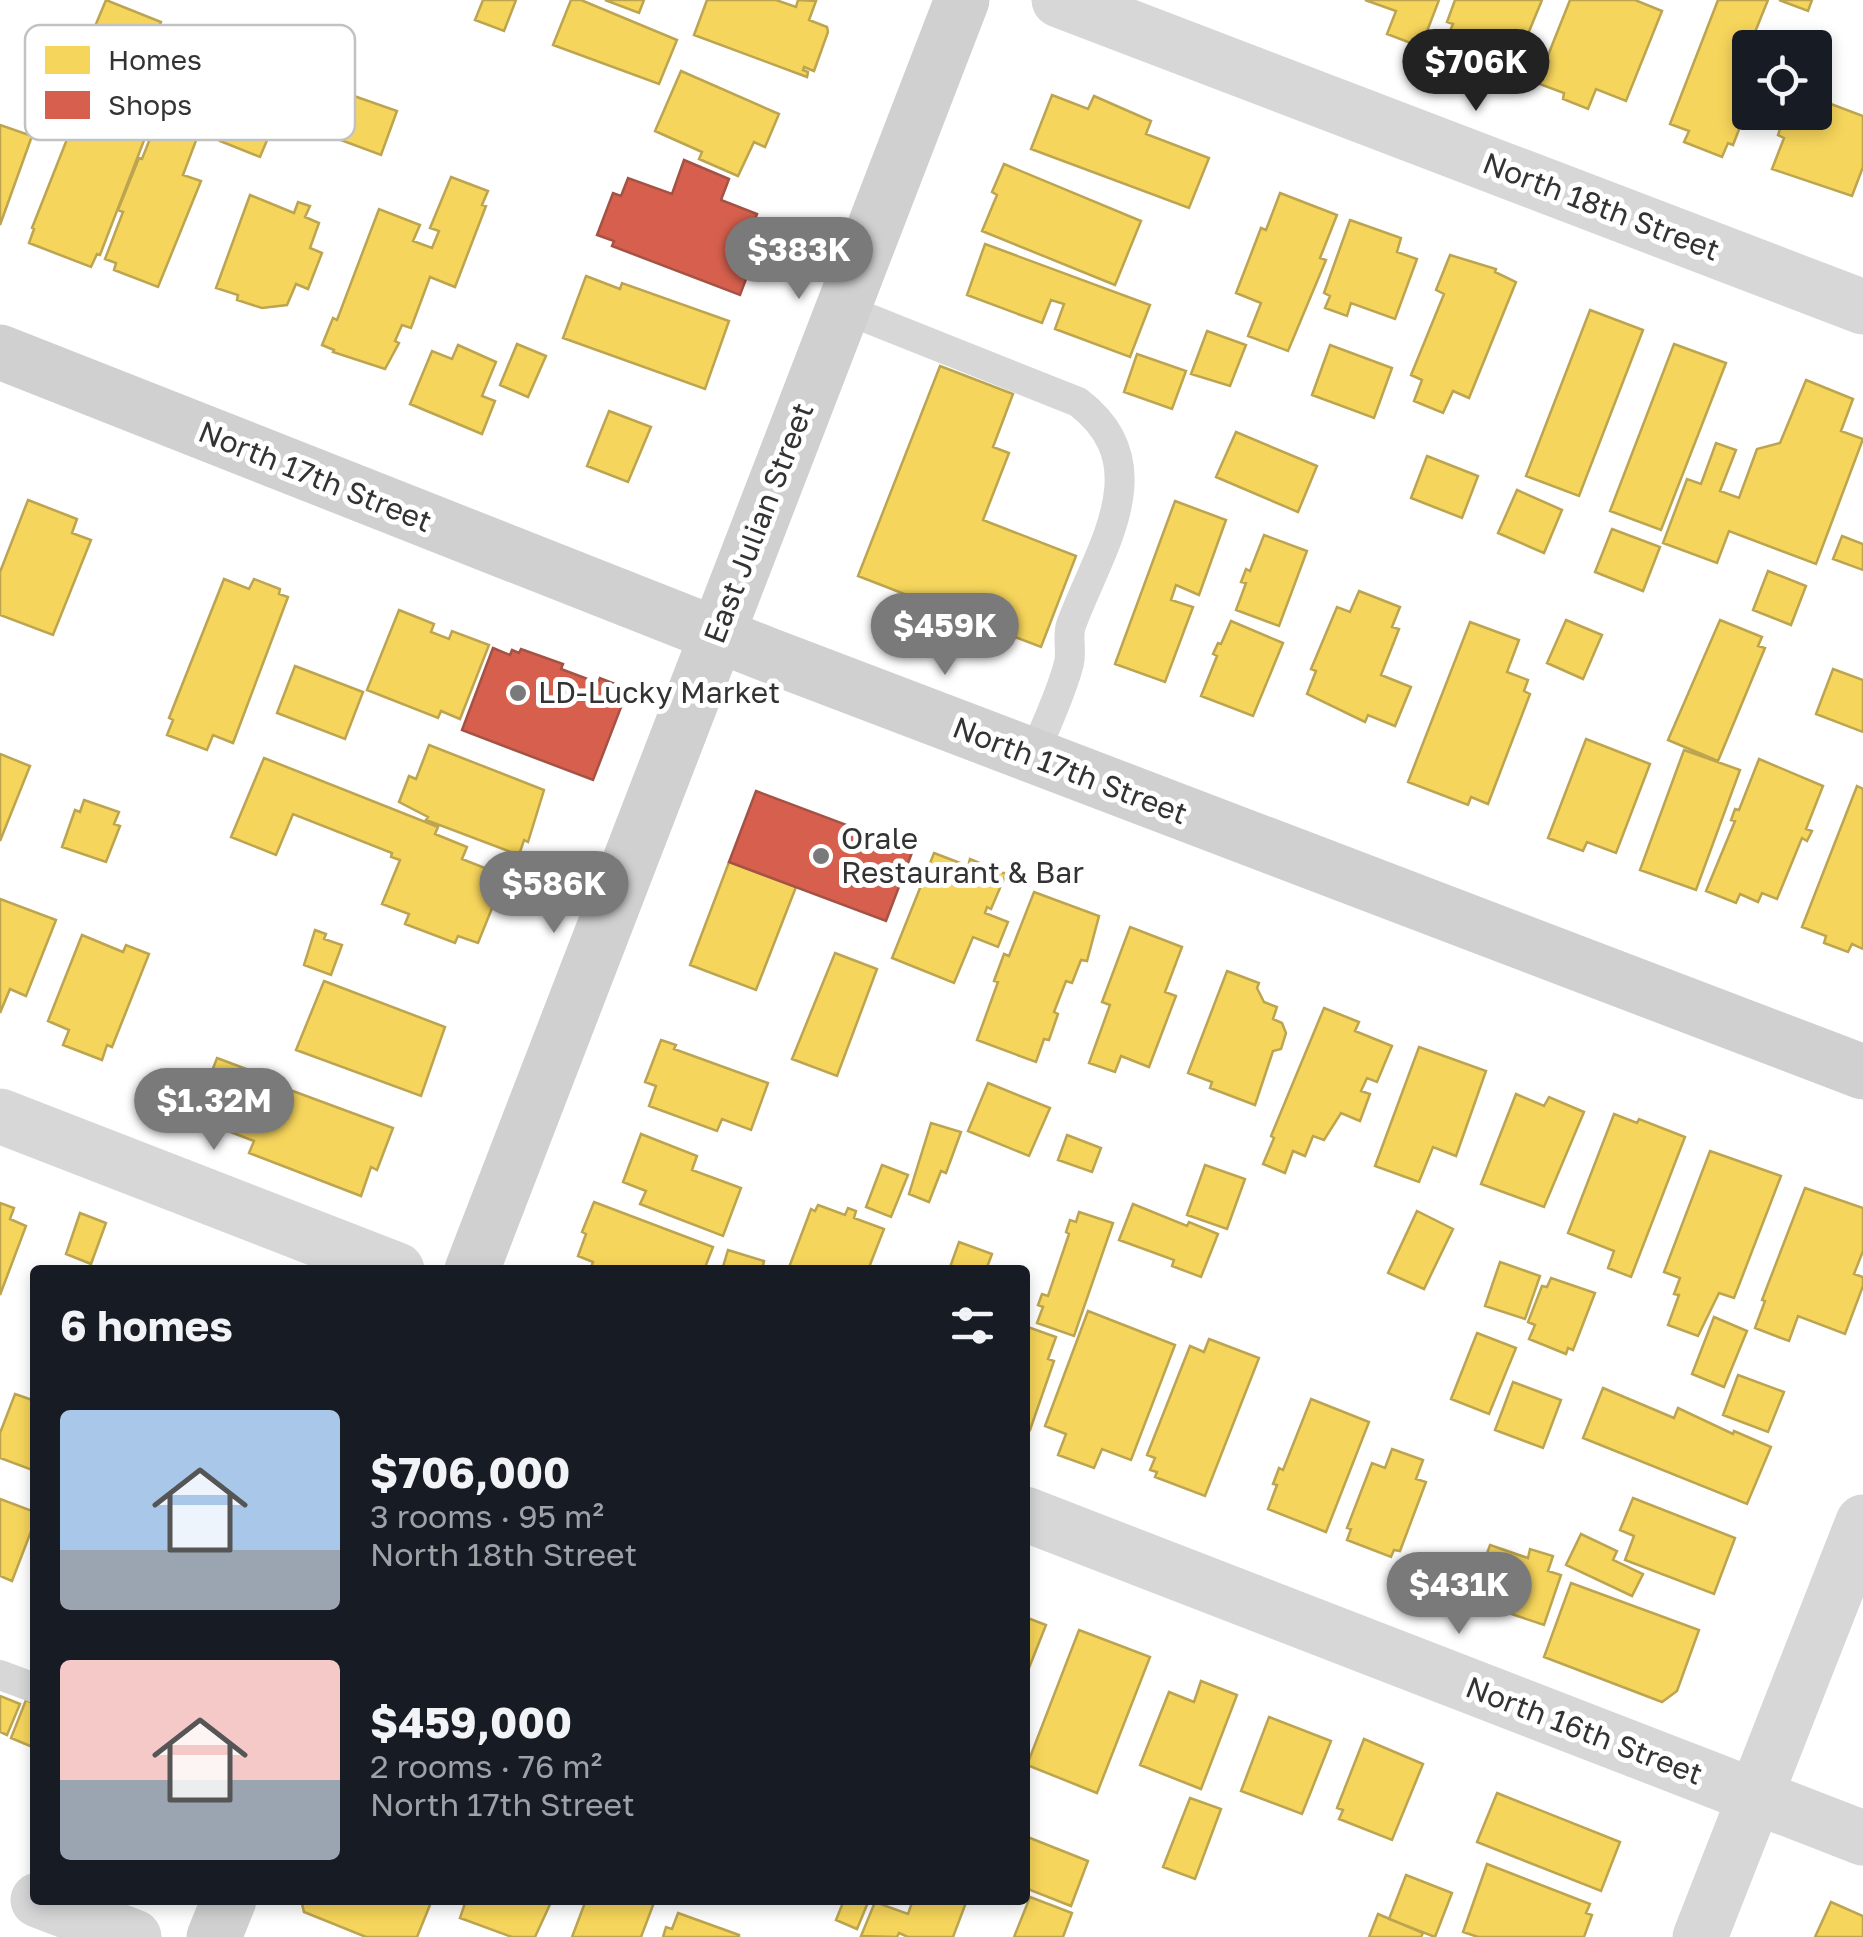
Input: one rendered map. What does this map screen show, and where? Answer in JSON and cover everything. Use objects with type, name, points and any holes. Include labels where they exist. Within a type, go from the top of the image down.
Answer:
[{"type":"main road","name":"East Julian Street","points":[[474,1265],[962,0]]},
{"type":"main road","name":"North 17th Street","points":[[0,352],[1033,757],[1863,1072]]},
{"type":"main road","points":[[214,1937],[228,1905]]},
{"type":"street","name":"North 18th Street","points":[[1059,0],[1863,307]]},
{"type":"street","points":[[0,1116],[383,1265]]},
{"type":"street","name":"North 16th Street","points":[[1030,1516],[1863,1838]]},
{"type":"street","points":[[1700,1937],[1863,1522]]},
{"type":"street","points":[[0,1885],[30,1896]]},
{"type":"street","points":[[52,1905],[134,1937]]},
{"type":"lane","points":[[842,308],[1078,402],[1094,414],[1117,448],[1122,468],[1116,511],[1069,631],[1071,658],[1033,757]]},
{"type":"lane","points":[[0,1675],[30,1686]]},
{"type":"building: Homes","points":[[106,0],[161,22],[160,25],[96,25]]},
{"type":"building: Homes","points":[[483,0],[516,0],[504,31],[475,20]]},
{"type":"building: Homes","points":[[571,0],[581,0],[677,40],[659,84],[553,45]]},
{"type":"building: Homes","points":[[605,0],[644,0],[639,13]]},
{"type":"building: Homes","points":[[707,0],[776,0],[796,7],[798,0],[816,1],[809,20],[827,27],[828,32],[814,71],[804,67],[807,77],[694,35]]},
{"type":"building: Homes","points":[[1365,0],[1439,0],[1421,47],[1387,34],[1396,11]]},
{"type":"building: Homes","points":[[1455,0],[1542,0],[1509,80],[1446,54],[1448,47],[1444,45],[1453,24],[1447,22]]},
{"type":"building: Homes","points":[[1570,0],[1635,0],[1662,11],[1626,101],[1596,89],[1588,109],[1563,99],[1564,93],[1537,83]]},
{"type":"building: Homes","points":[[1718,0],[1768,0],[1756,30],[1732,30],[1732,130],[1739,130],[1733,145],[1728,143],[1722,157],[1684,142],[1689,131],[1670,124]]},
{"type":"building: Homes","points":[[1779,0],[1812,0],[1808,11]]},
{"type":"building: Homes","points":[[681,71],[779,114],[765,147],[754,142],[738,176],[699,159],[702,152],[655,131]]},
{"type":"building: Homes","points":[[1052,95],[1088,109],[1094,96],[1151,121],[1146,134],[1209,158],[1189,208],[1031,149]]},
{"type":"building: Homes","points":[[355,96],[397,111],[381,155],[341,140],[355,140]]},
{"type":"building: Homes","points":[[1832,104],[1863,116],[1863,167],[1852,196],[1772,169],[1784,138],[1778,135],[1780,130],[1832,130]]},
{"type":"building: Homes","points":[[0,125],[25,134],[25,140],[31,140],[0,225]]},
{"type":"building: Homes","points":[[67,140],[144,140],[100,255],[91,267],[29,243]]},
{"type":"building: Homes","points":[[149,140],[196,140],[183,175],[201,181],[158,287],[114,270],[116,263],[105,259],[123,212],[118,210],[139,158],[142,159]]},
{"type":"building: Homes","points":[[220,140],[267,140],[260,157]]},
{"type":"building: Homes","points":[[1004,164],[1141,221],[1115,285],[982,231],[997,195],[992,192]]},
{"type":"building: Homes","points":[[451,177],[488,191],[455,287],[430,277],[411,328],[402,325],[395,341],[399,343],[385,369],[322,345],[333,318],[337,320],[379,209],[420,225],[413,241],[432,248],[439,231],[430,228]]},
{"type":"building: Homes","points":[[1280,193],[1337,215],[1320,258],[1326,260],[1288,351],[1248,336],[1261,303],[1236,293],[1261,228],[1266,230]]},
{"type":"building: Homes","points":[[250,195],[294,213],[298,202],[310,206],[305,217],[319,223],[310,248],[322,253],[308,289],[296,284],[287,305],[262,308],[216,288]]},
{"type":"building: Homes","points":[[1350,220],[1401,238],[1397,252],[1417,259],[1395,319],[1351,303],[1347,316],[1325,308],[1330,296],[1324,293]]},
{"type":"building: Homes","points":[[985,244],[1150,305],[1130,357],[1055,329],[1064,304],[1051,300],[1042,323],[967,295]]},
{"type":"building: Homes","points":[[1450,255],[1496,269],[1495,272],[1516,282],[1469,398],[1453,391],[1443,413],[1414,401],[1422,380],[1411,375],[1444,294],[1436,290]]},
{"type":"building: Homes","points":[[586,276],[620,289],[622,283],[729,321],[705,389],[563,338]]},
{"type":"building: Homes","points":[[1590,310],[1643,330],[1579,496],[1526,476]]},
{"type":"building: Homes","points":[[1207,331],[1246,345],[1230,386],[1191,374]]},
{"type":"building: Homes","points":[[517,344],[546,356],[528,397],[500,385]]},
{"type":"building: Homes","points":[[1674,344],[1726,363],[1661,530],[1610,511]]},
{"type":"building: Homes","points":[[458,345],[496,362],[482,396],[495,401],[482,434],[410,404],[432,351],[452,359]]},
{"type":"building: Homes","points":[[1330,345],[1392,368],[1374,418],[1312,395]]},
{"type":"building: Homes","points":[[1137,354],[1186,371],[1172,409],[1124,392]]},
{"type":"building: Homes","points":[[940,366],[1013,394],[993,447],[1009,453],[983,520],[1076,556],[1041,647],[858,576]]},
{"type":"building: Homes","points":[[1806,380],[1853,399],[1841,431],[1863,439],[1816,564],[1729,531],[1717,563],[1663,543],[1687,479],[1701,484],[1716,443],[1736,450],[1720,491],[1739,498],[1757,449],[1780,443]]},
{"type":"building: Homes","points":[[609,411],[651,427],[628,482],[587,466]]},
{"type":"building: Homes","points":[[1236,432],[1317,466],[1298,512],[1216,477]]},
{"type":"building: Homes","points":[[1427,456],[1478,476],[1462,518],[1411,498]]},
{"type":"building: Homes","points":[[1517,490],[1562,510],[1544,553],[1498,533]]},
{"type":"building: Homes","points":[[28,500],[77,519],[72,533],[91,540],[53,635],[0,615],[0,572]]},
{"type":"building: Homes","points":[[1175,501],[1226,520],[1199,595],[1176,585],[1171,600],[1193,607],[1165,682],[1115,664]]},
{"type":"building: Homes","points":[[1612,529],[1660,547],[1643,591],[1595,572]]},
{"type":"building: Homes","points":[[1264,535],[1307,551],[1279,626],[1236,610],[1246,583],[1241,582],[1246,569],[1250,571]]},
{"type":"building: Homes","points":[[1842,536],[1863,544],[1863,570],[1833,559]]},
{"type":"building: Homes","points":[[1768,571],[1806,586],[1791,625],[1753,610]]},
{"type":"building: Homes","points":[[224,579],[249,589],[254,579],[280,589],[279,594],[288,597],[233,743],[213,735],[207,750],[167,735],[173,720],[169,718]]},
{"type":"building: Homes","points":[[1359,591],[1400,607],[1392,627],[1399,629],[1381,675],[1411,687],[1395,726],[1368,715],[1365,722],[1307,694],[1316,671],[1311,669],[1337,607],[1350,612]]},
{"type":"building: Homes","points":[[399,610],[434,624],[431,632],[449,639],[452,631],[489,645],[460,719],[441,711],[438,718],[367,690]]},
{"type":"building: Homes","points":[[1566,620],[1602,635],[1583,679],[1547,663]]},
{"type":"building: Homes","points":[[1720,620],[1762,637],[1758,646],[1765,648],[1718,761],[1668,740]]},
{"type":"building: Homes","points":[[1231,621],[1283,643],[1253,716],[1201,696],[1217,656],[1213,654]]},
{"type":"building: Homes","points":[[1470,622],[1519,640],[1507,672],[1528,680],[1524,691],[1530,694],[1488,804],[1471,797],[1468,805],[1408,782]]},
{"type":"building: Homes","points":[[295,666],[363,692],[345,739],[277,713]]},
{"type":"building: Homes","points":[[1833,669],[1863,680],[1863,732],[1816,714]]},
{"type":"building: Homes","points":[[1586,739],[1650,764],[1616,853],[1587,842],[1583,851],[1548,838]]},
{"type":"building: Homes","points":[[429,745],[544,790],[528,842],[524,840],[519,855],[426,820],[428,817],[399,802],[409,776],[416,779]]},
{"type":"building: Homes","points":[[1684,750],[1740,770],[1696,890],[1640,870]]},
{"type":"building: Homes","points":[[0,754],[30,766],[0,841]]},
{"type":"building: Homes","points":[[264,758],[438,827],[435,834],[467,847],[462,859],[505,876],[478,943],[458,936],[455,943],[405,924],[409,914],[382,904],[400,860],[391,857],[392,853],[293,814],[276,855],[231,837]]},
{"type":"building: Homes","points":[[1759,759],[1823,786],[1806,829],[1812,831],[1807,841],[1802,838],[1777,899],[1762,893],[1758,902],[1740,894],[1736,903],[1706,891],[1735,821],[1731,820],[1735,809],[1739,810]]},
{"type":"building: Homes","points":[[1857,786],[1863,789],[1863,949],[1852,944],[1848,952],[1824,943],[1826,936],[1802,927]]},
{"type":"building: Homes","points":[[84,800],[119,812],[114,824],[120,826],[106,862],[62,847],[75,810],[80,812]]},
{"type":"building: Homes","points":[[934,853],[968,866],[970,859],[1006,874],[991,909],[987,907],[985,913],[1008,922],[998,947],[973,937],[954,983],[892,958]]},
{"type":"building: Homes","points":[[729,862],[796,887],[756,990],[690,965]]},
{"type":"building: Homes","points":[[1034,892],[1099,916],[1087,961],[1081,960],[1072,983],[1066,981],[1049,1040],[1044,1039],[1036,1062],[977,1040],[1004,954],[1009,956]]},
{"type":"building: Homes","points":[[0,899],[56,920],[26,996],[10,989],[0,1013]]},
{"type":"building: Homes","points":[[1130,927],[1182,947],[1165,992],[1176,996],[1149,1067],[1121,1056],[1115,1072],[1089,1063],[1110,1005],[1102,1002]]},
{"type":"building: Homes","points":[[315,930],[326,934],[324,939],[342,945],[331,975],[304,965]]},
{"type":"building: Homes","points":[[82,935],[123,952],[126,945],[149,954],[112,1047],[107,1045],[102,1060],[63,1045],[69,1030],[48,1021]]},
{"type":"building: Homes","points":[[835,953],[877,969],[837,1076],[792,1059]]},
{"type":"building: Homes","points":[[1227,971],[1259,983],[1257,988],[1264,1002],[1277,1007],[1273,1019],[1282,1023],[1286,1033],[1281,1049],[1273,1051],[1255,1105],[1210,1088],[1212,1082],[1188,1073]]},
{"type":"building: Homes","points":[[324,981],[445,1027],[421,1096],[296,1050]]},
{"type":"building: Homes","points":[[1324,1008],[1359,1022],[1355,1031],[1392,1046],[1377,1082],[1367,1078],[1361,1091],[1370,1094],[1360,1121],[1341,1113],[1324,1140],[1313,1136],[1305,1156],[1293,1151],[1285,1173],[1263,1164]]},
{"type":"building: Homes","points":[[661,1040],[676,1045],[674,1049],[768,1083],[751,1130],[722,1119],[717,1131],[649,1106],[656,1086],[645,1082]]},
{"type":"building: Homes","points":[[1419,1047],[1486,1071],[1456,1156],[1433,1147],[1419,1182],[1375,1166]]},
{"type":"building: Homes","points":[[217,1058],[393,1128],[377,1170],[371,1167],[361,1196],[249,1153],[254,1141],[194,1118]]},
{"type":"building: Homes","points":[[988,1083],[1050,1108],[1029,1156],[968,1131]]},
{"type":"building: Homes","points":[[1516,1094],[1544,1106],[1549,1097],[1584,1112],[1544,1207],[1481,1184]]},
{"type":"building: Homes","points":[[1614,1114],[1685,1137],[1631,1277],[1608,1268],[1614,1251],[1568,1233]]},
{"type":"building: Homes","points":[[931,1123],[961,1132],[946,1173],[941,1171],[929,1202],[909,1194]]},
{"type":"building: Homes","points":[[641,1134],[697,1156],[692,1170],[741,1188],[723,1236],[640,1204],[646,1191],[623,1182]]},
{"type":"building: Homes","points":[[1067,1135],[1101,1148],[1092,1172],[1058,1160]]},
{"type":"building: Homes","points":[[1710,1151],[1781,1176],[1734,1298],[1719,1293],[1698,1336],[1668,1325],[1679,1295],[1674,1294],[1680,1278],[1664,1272]]},
{"type":"building: Homes","points":[[882,1165],[908,1175],[891,1217],[866,1207]]},
{"type":"building: Homes","points":[[1205,1165],[1245,1179],[1227,1229],[1187,1215]]},
{"type":"building: Homes","points":[[1805,1188],[1863,1208],[1863,1251],[1854,1274],[1863,1277],[1863,1286],[1845,1334],[1798,1316],[1789,1341],[1755,1328]]},
{"type":"building: Homes","points":[[594,1202],[713,1247],[706,1265],[592,1265],[593,1262],[578,1256],[586,1234],[582,1232]]},
{"type":"building: Homes","points":[[0,1203],[14,1208],[10,1219],[26,1226],[0,1295]]},
{"type":"building: Homes","points":[[1133,1204],[1218,1234],[1201,1277],[1172,1266],[1174,1260],[1119,1240]]},
{"type":"building: Homes","points":[[818,1205],[845,1215],[848,1208],[856,1211],[854,1218],[884,1229],[870,1265],[790,1265],[811,1209],[815,1211]]},
{"type":"building: Homes","points":[[1417,1211],[1453,1229],[1424,1289],[1388,1273]]},
{"type":"building: Homes","points":[[1079,1212],[1113,1223],[1074,1336],[1037,1323],[1043,1307],[1038,1305],[1042,1294],[1048,1296],[1070,1220],[1076,1222]]},
{"type":"building: Homes","points":[[80,1213],[106,1223],[91,1264],[66,1254]]},
{"type":"building: Homes","points":[[959,1242],[992,1254],[988,1265],[951,1265]]},
{"type":"building: Homes","points":[[728,1250],[764,1261],[763,1265],[724,1265]]},
{"type":"building: Homes","points":[[1500,1262],[1540,1276],[1525,1319],[1485,1306]]},
{"type":"building: Homes","points":[[1551,1278],[1595,1293],[1573,1350],[1568,1348],[1566,1354],[1529,1339],[1535,1325],[1528,1322],[1542,1286],[1547,1287]]},
{"type":"building: Homes","points":[[1088,1311],[1175,1345],[1131,1460],[1102,1449],[1094,1468],[1058,1455],[1066,1434],[1045,1426]]},
{"type":"building: Homes","points":[[1714,1317],[1747,1331],[1724,1387],[1692,1374]]},
{"type":"building: Homes","points":[[1030,1328],[1056,1337],[1048,1359],[1054,1361],[1030,1430]]},
{"type":"building: Homes","points":[[1477,1333],[1516,1348],[1489,1414],[1451,1399]]},
{"type":"building: Homes","points":[[1209,1339],[1259,1358],[1205,1496],[1155,1477],[1157,1472],[1150,1470],[1155,1458],[1147,1455],[1190,1346],[1204,1352]]},
{"type":"building: Homes","points":[[1738,1375],[1784,1392],[1768,1432],[1723,1415]]},
{"type":"building: Homes","points":[[1513,1382],[1561,1400],[1543,1448],[1495,1430]]},
{"type":"building: Homes","points":[[1603,1388],[1674,1418],[1678,1408],[1771,1447],[1747,1504],[1583,1438]]},
{"type":"building: Homes","points":[[15,1394],[30,1399],[30,1469],[0,1458],[0,1433]]},
{"type":"building: Homes","points":[[1311,1399],[1369,1422],[1326,1532],[1268,1509],[1279,1468],[1283,1470]]},
{"type":"building: Homes","points":[[1392,1449],[1423,1460],[1416,1479],[1426,1482],[1400,1551],[1394,1550],[1391,1557],[1347,1540],[1351,1529],[1347,1528],[1372,1463],[1385,1468]]},
{"type":"building: Homes","points":[[1633,1498],[1735,1538],[1714,1594],[1625,1560],[1634,1536],[1620,1530]]},
{"type":"building: Homes","points":[[0,1499],[30,1510],[30,1534],[12,1581],[0,1576]]},
{"type":"building: Homes","points":[[1581,1534],[1617,1551],[1613,1560],[1643,1574],[1632,1596],[1566,1565]]},
{"type":"building: Homes","points":[[1490,1545],[1528,1558],[1530,1549],[1553,1556],[1548,1571],[1561,1575],[1544,1625],[1470,1600]]},
{"type":"building: Homes","points":[[1571,1583],[1699,1630],[1677,1691],[1662,1702],[1544,1657]]},
{"type":"building: Homes","points":[[1030,1619],[1046,1625],[1030,1665]]},
{"type":"building: Homes","points":[[1079,1630],[1150,1657],[1097,1793],[1030,1766],[1030,1757]]},
{"type":"building: Homes","points":[[1201,1681],[1237,1695],[1201,1789],[1140,1765],[1169,1692],[1194,1702]]},
{"type":"building: Homes","points":[[0,1696],[20,1704],[7,1735],[0,1732]]},
{"type":"building: Homes","points":[[26,1700],[30,1702],[30,1746],[11,1738]]},
{"type":"building: Homes","points":[[1269,1717],[1331,1741],[1302,1814],[1241,1791]]},
{"type":"building: Homes","points":[[1364,1739],[1423,1764],[1392,1840],[1339,1819],[1343,1810],[1337,1808]]},
{"type":"building: Homes","points":[[1497,1793],[1620,1842],[1601,1891],[1477,1842]]},
{"type":"building: Homes","points":[[1190,1798],[1221,1809],[1195,1879],[1163,1867]]},
{"type":"building: Homes","points":[[1030,1838],[1088,1861],[1071,1906],[1030,1890]]},
{"type":"building: Homes","points":[[1487,1864],[1590,1904],[1586,1913],[1592,1915],[1584,1937],[1478,1937],[1463,1932]]},
{"type":"building: Homes","points":[[1406,1875],[1452,1893],[1435,1937],[1389,1919]]},
{"type":"building: Homes","points":[[1030,1897],[1072,1913],[1063,1937],[1014,1937]]},
{"type":"building: Homes","points":[[1831,1902],[1863,1916],[1863,1937],[1815,1937]]},
{"type":"building: Homes","points":[[302,1905],[430,1905],[417,1937],[366,1937],[304,1912]]},
{"type":"building: Homes","points":[[464,1905],[550,1905],[535,1937],[512,1937],[460,1918]]},
{"type":"building: Homes","points":[[584,1905],[653,1905],[641,1937],[572,1937]]},
{"type":"building: Homes","points":[[842,1905],[867,1905],[857,1929],[836,1920]]},
{"type":"building: Homes","points":[[874,1905],[908,1914],[911,1905],[965,1905],[953,1937],[908,1937],[899,1933],[897,1937],[861,1936]]},
{"type":"building: Homes","points":[[678,1913],[739,1937],[663,1937],[666,1927],[672,1929]]},
{"type":"building: Homes","points":[[1378,1914],[1423,1933],[1421,1937],[1369,1937]]},
{"type":"building: Shops","points":[[684,160],[729,179],[721,200],[757,214],[742,253],[754,258],[740,295],[612,246],[614,241],[597,235],[613,193],[621,196],[628,178],[672,194]]},
{"type":"building: Shops","points":[[493,648],[510,655],[512,650],[519,653],[521,649],[563,664],[561,669],[598,683],[600,678],[628,689],[593,780],[462,730]]},
{"type":"building: Shops","name":"Orale Restaurant & Bar","points":[[756,791],[913,850],[886,921],[729,862]]},
{"type":"place","name":"LD-Lucky Market","points":[[518,693]]},
{"type":"place","name":"Orale Restaurant & Bar","points":[[821,856]]}]
